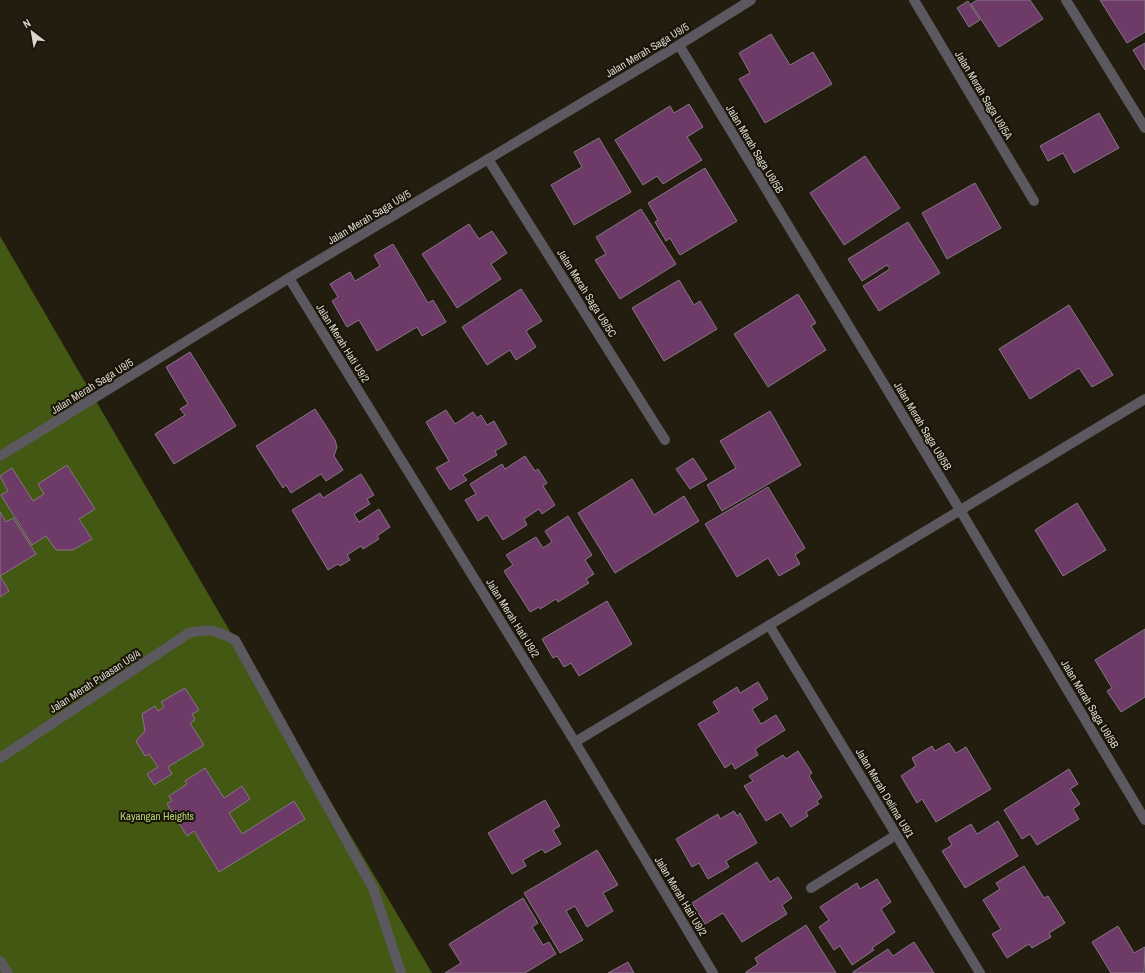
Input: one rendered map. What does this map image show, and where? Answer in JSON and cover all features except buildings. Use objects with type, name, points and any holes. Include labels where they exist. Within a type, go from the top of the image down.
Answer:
[{"type":"street","name":"Jalan Merah Saga U9/5","points":[[0,456],[289,278],[752,0]]},
{"type":"street","name":"Jalan Merah Saga U9/5A","points":[[914,0],[1034,202]]},
{"type":"street","points":[[1066,0],[1145,128]]},
{"type":"street","name":"Jalan Merah Saga U9/5B","points":[[678,45],[960,510],[1145,820]]},
{"type":"street","name":"Jalan Merah Saga U9/5C","points":[[488,159],[665,440]]},
{"type":"street","name":"Jalan Merah Hati U9/2","points":[[289,278],[575,742],[713,973]]},
{"type":"street","points":[[575,742],[1145,399]]},
{"type":"street","name":"Jalan Merah Delima U9/1","points":[[769,625],[980,973]]},
{"type":"street","name":"Jalan Merah Pulasan U9/4","points":[[0,758],[189,633],[205,630],[218,632],[235,640],[373,888],[401,973]]},
{"type":"street","points":[[811,888],[896,835]]},
{"type":"street","points":[[0,961],[8,973]]},
{"type":"green space","name":"Kayangan Heights","points":[[0,236],[235,640],[432,973],[0,973]]}]
